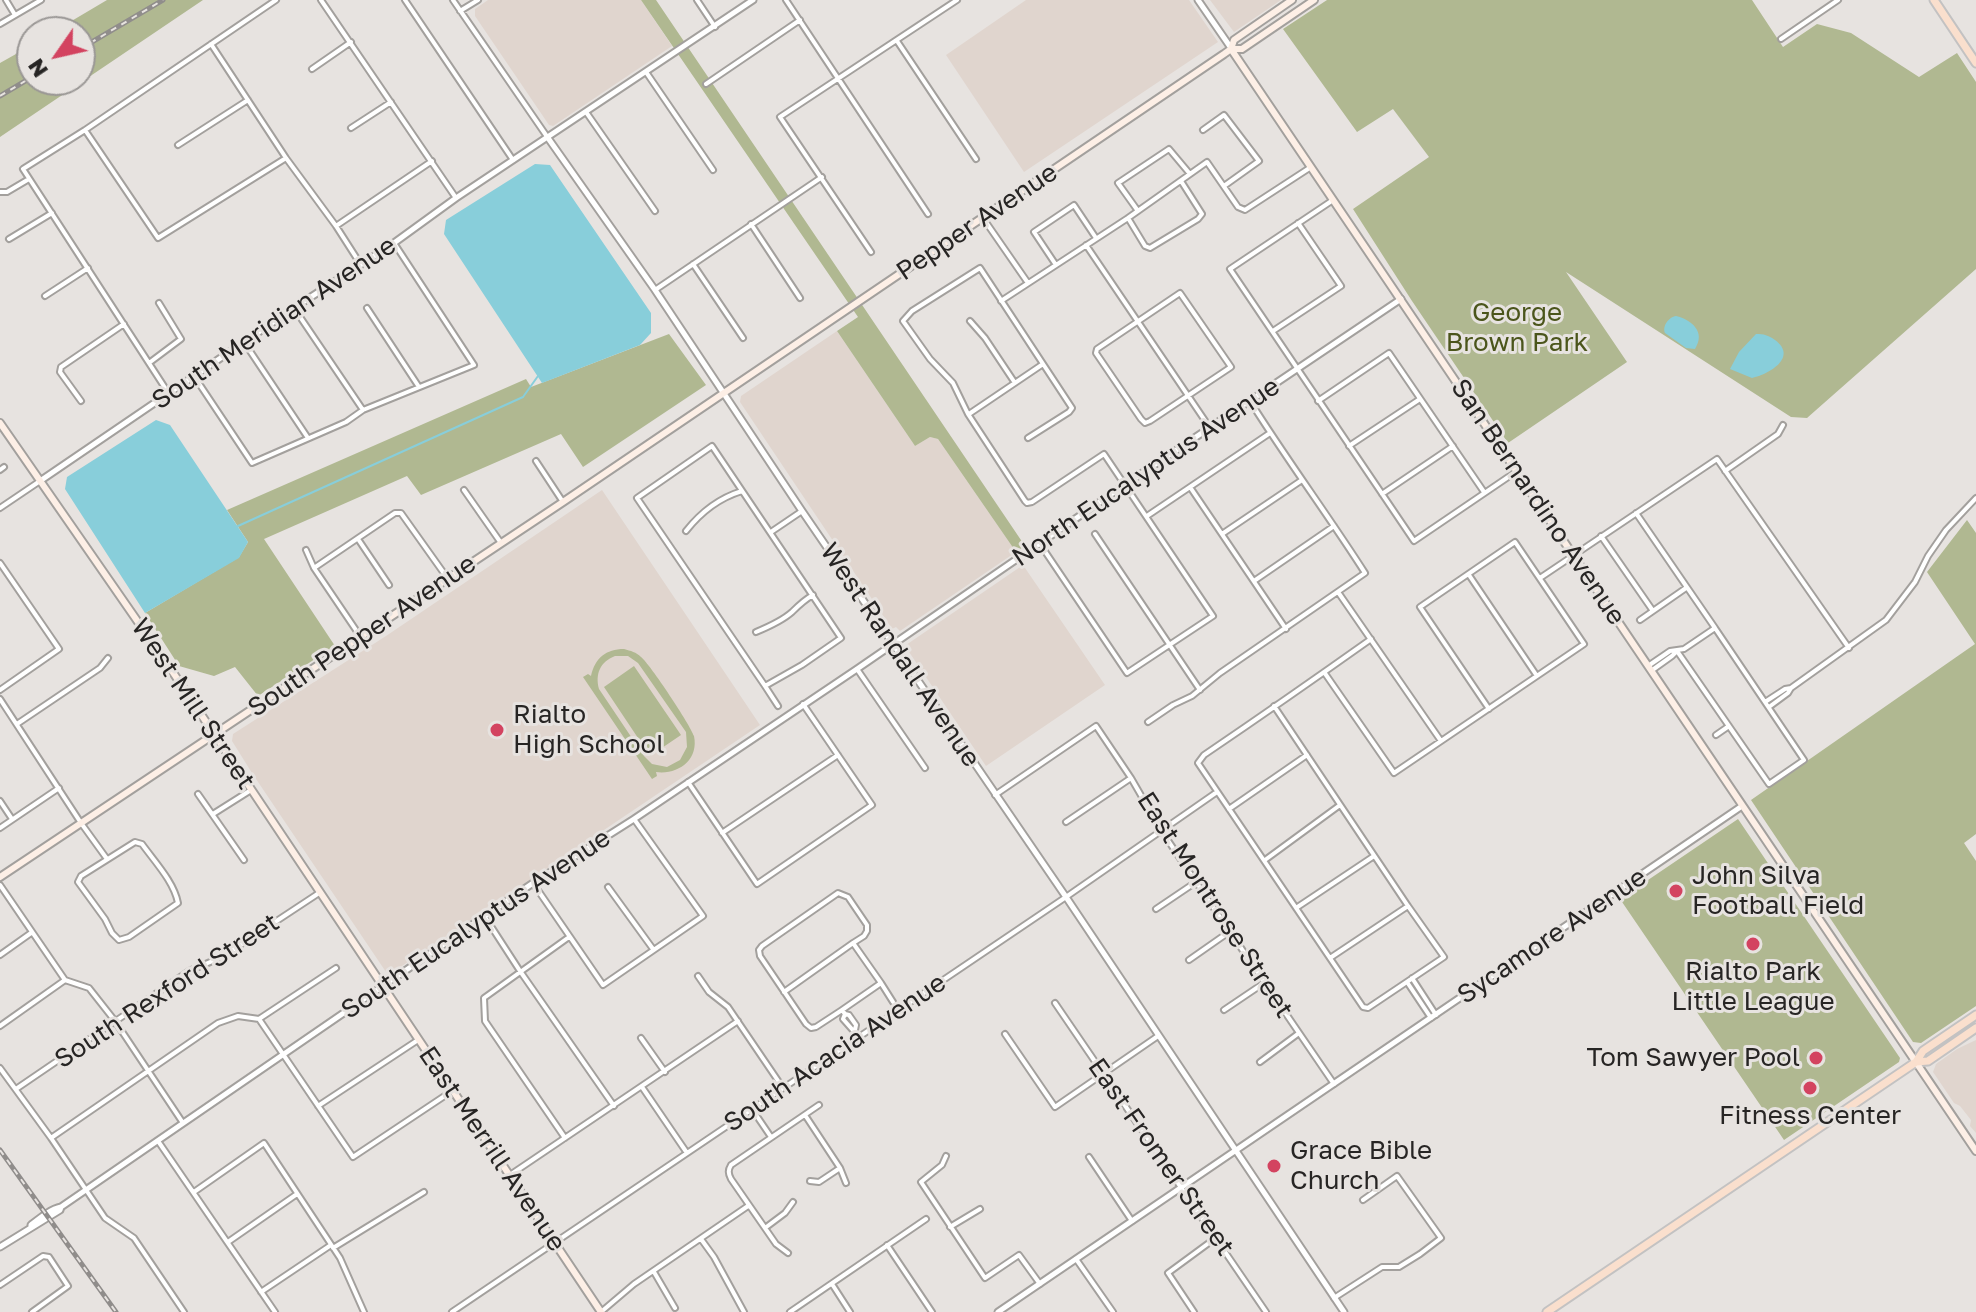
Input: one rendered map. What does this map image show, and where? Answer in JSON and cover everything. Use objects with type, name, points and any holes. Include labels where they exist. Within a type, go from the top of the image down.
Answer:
[{"type":"main road","name":"Pepper Avenue","points":[[1231,49],[1234,40],[1292,0]]},
{"type":"main road","name":"Pepper Avenue","points":[[723,394],[1231,49],[1242,49],[1314,0]]},
{"type":"main road","points":[[1934,0],[1976,63]]},
{"type":"main road","name":"San Bernardino Avenue","points":[[1231,49],[1976,1151]]},
{"type":"main road","name":"South Pepper Avenue","points":[[0,877],[723,394]]},
{"type":"main road","name":"West Mill Street","points":[[0,423],[383,987]]},
{"type":"main road","name":"East Merrill Avenue","points":[[383,987],[601,1312]]},
{"type":"main road","points":[[1547,1312],[1916,1062],[1923,1052],[1976,1015]]},
{"type":"main road","points":[[1916,1062],[1928,1061],[1976,1028]]},
{"type":"street","points":[[6,0],[15,15]]},
{"type":"street","points":[[0,24],[41,0]]},
{"type":"street","points":[[169,394],[23,169],[276,0]]},
{"type":"street","points":[[321,0],[456,198]]},
{"type":"street","points":[[405,0],[514,161]]},
{"type":"street","name":"West Randall Avenue","points":[[453,0],[655,290],[1344,1312]]},
{"type":"street","points":[[460,11],[478,0]]},
{"type":"street","points":[[697,0],[715,27]]},
{"type":"street","name":"South Meridian Avenue","points":[[0,508],[753,0]]},
{"type":"street","points":[[786,0],[928,214]]},
{"type":"street","points":[[871,252],[780,117],[957,0]]},
{"type":"street","name":"San Bernardino Avenue","points":[[1198,0],[1231,49]]},
{"type":"street","points":[[1781,39],[1838,0]]},
{"type":"street","points":[[706,84],[800,20]]},
{"type":"street","points":[[897,41],[976,159]]},
{"type":"street","points":[[312,69],[351,42]]},
{"type":"street","points":[[211,44],[361,265]]},
{"type":"street","points":[[646,72],[713,170]]},
{"type":"street","points":[[178,145],[248,100]]},
{"type":"street","points":[[351,128],[391,102]]},
{"type":"street","points":[[586,112],[655,211]]},
{"type":"street","points":[[1203,130],[1224,115],[1259,161],[1224,186]]},
{"type":"street","points":[[85,130],[158,238],[286,158]]},
{"type":"street","points":[[1138,211],[1118,183],[1169,149],[1190,174]]},
{"type":"street","points":[[336,226],[432,161]]},
{"type":"street","points":[[1001,301],[1207,162],[1238,207],[1245,210],[1311,167]]},
{"type":"street","points":[[655,290],[822,177]]},
{"type":"street","points":[[0,192],[7,192],[29,179]]},
{"type":"street","points":[[1128,218],[1145,246],[1150,248],[1198,219],[1202,214],[1181,181]]},
{"type":"street","points":[[1333,200],[1230,269],[1381,495],[1414,541],[1517,471]]},
{"type":"street","points":[[1056,265],[1034,232],[1074,205],[1096,238]]},
{"type":"street","points":[[9,239],[52,213]]},
{"type":"street","points":[[983,218],[1028,283]]},
{"type":"street","points":[[1273,331],[1341,286],[1298,223]]},
{"type":"street","points":[[751,224],[800,298]]},
{"type":"street","points":[[194,376],[252,463],[346,422],[363,410],[474,365],[394,243]]},
{"type":"street","points":[[1086,245],[1210,429]]},
{"type":"street","points":[[693,264],[743,338]]},
{"type":"street","points":[[45,296],[88,268]]},
{"type":"street","points":[[1028,438],[1072,408],[980,268],[912,311],[903,321],[930,359],[953,383],[968,414],[1027,503],[1104,454],[1213,616],[1127,673],[1040,544]]},
{"type":"street","points":[[1180,293],[1231,367],[1145,423],[1096,353],[1097,349],[1138,322],[1180,293]]},
{"type":"street","name":"North Eucalyptus Avenue","points":[[892,644],[1401,299]]},
{"type":"street","points":[[149,363],[181,339],[159,303]]},
{"type":"street","points":[[294,308],[363,410]]},
{"type":"street","points":[[367,308],[419,387]]},
{"type":"street","points":[[970,321],[1015,383]]},
{"type":"street","points":[[81,401],[60,372],[61,367],[124,324]]},
{"type":"street","points":[[244,342],[308,438]]},
{"type":"street","points":[[1318,401],[1389,353],[1484,492]]},
{"type":"street","points":[[968,414],[1043,364]]},
{"type":"street","points":[[1349,446],[1420,399]]},
{"type":"street","points":[[1148,722],[1200,690],[1365,573],[1250,401]]},
{"type":"street","points":[[1725,471],[1778,434],[1783,425]]},
{"type":"street","points":[[1147,516],[1270,433]]},
{"type":"street","points":[[765,686],[841,638],[712,446],[637,498],[778,706]]},
{"type":"street","points":[[1381,495],[1453,446]]},
{"type":"street","points":[[1540,578],[1717,459],[1849,648]]},
{"type":"street","points":[[536,461],[563,502]]},
{"type":"street","points":[[1222,534],[1302,480]]},
{"type":"street","points":[[1190,487],[1286,629]]},
{"type":"street","points":[[464,490],[501,543]]},
{"type":"street","points":[[686,531],[698,516],[716,502],[742,491]]},
{"type":"street","points":[[1767,705],[1893,613],[1946,530],[1976,498]]},
{"type":"street","points":[[771,533],[802,511]]},
{"type":"street","points":[[314,568],[395,513],[401,513],[448,579]]},
{"type":"street","points":[[1636,513],[1804,760],[1769,784],[1677,651]]},
{"type":"street","points":[[1254,581],[1335,526]]},
{"type":"street","points":[[1095,534],[1200,690]]},
{"type":"street","points":[[1601,536],[1653,611]]},
{"type":"street","points":[[358,539],[389,585]]},
{"type":"street","points":[[1324,672],[1394,773],[1489,709],[1584,644],[1515,542],[1420,607],[1489,709]]},
{"type":"street","points":[[306,550],[314,568],[362,638]]},
{"type":"street","points":[[0,563],[59,649],[0,690]]},
{"type":"street","points":[[1468,574],[1537,676]]},
{"type":"street","points":[[1640,620],[1686,588]]},
{"type":"street","points":[[1338,592],[1441,741]]},
{"type":"street","points":[[756,632],[772,625],[813,595]]},
{"type":"street","points":[[1649,668],[1715,628]]},
{"type":"street","points":[[1274,706],[1444,957],[1368,1008],[1363,1007],[1198,763],[1204,755],[1274,706],[1371,639]]},
{"type":"street","name":"South Eucalyptus Avenue","points":[[2,1244],[61,1207],[533,883],[634,819],[892,644]]},
{"type":"street","points":[[17,724],[100,668],[108,658]]},
{"type":"street","points":[[857,669],[925,768]]},
{"type":"street","points":[[0,699],[107,859]]},
{"type":"street","points":[[688,782],[757,884],[872,805],[803,704]]},
{"type":"street","name":"East Montrose Street","points":[[995,795],[1096,726],[1161,830],[1334,1084]]},
{"type":"street","points":[[1716,735],[1729,726]]},
{"type":"street","points":[[722,833],[838,755]]},
{"type":"street","points":[[1229,809],[1307,755]]},
{"type":"street","points":[[1066,822],[1131,778]]},
{"type":"street","points":[[0,828],[59,788]]},
{"type":"street","points":[[213,814],[251,790]]},
{"type":"street","name":"South Acacia Avenue","points":[[452,1312],[1217,792]]},
{"type":"street","points":[[198,794],[244,860]]},
{"type":"street","points":[[0,801],[12,819]]},
{"type":"street","points":[[1265,860],[1341,804]]},
{"type":"street","name":"Sycamore Avenue","points":[[998,1312],[1742,806]]},
{"type":"street","points":[[533,883],[603,985],[703,916],[634,819]]},
{"type":"street","points":[[135,842],[142,844],[176,893],[178,903],[129,937],[119,940],[78,882],[81,876],[107,859],[135,842]]},
{"type":"street","points":[[1296,908],[1374,856]]},
{"type":"street","points":[[1156,909],[1196,882]]},
{"type":"street","points":[[0,885],[65,980],[89,988],[115,1021],[183,1123]]},
{"type":"street","points":[[608,887],[653,949]]},
{"type":"street","name":"South Rexford Street","points":[[16,1089],[189,971],[222,957],[319,893]]},
{"type":"street","points":[[784,992],[867,931],[867,925],[848,897],[838,893],[762,946],[760,956],[784,992],[806,1024],[811,1028],[843,1012],[881,983]]},
{"type":"street","points":[[1330,958],[1408,906]]},
{"type":"street","points":[[485,917],[614,1106]]},
{"type":"street","points":[[1189,960],[1229,932]]},
{"type":"street","points":[[0,955],[32,933]]},
{"type":"street","points":[[565,1138],[485,1021],[484,998],[570,937]]},
{"type":"street","points":[[853,943],[893,1002]]},
{"type":"street","points":[[51,1138],[218,1023],[238,1016],[259,1019],[336,968]]},
{"type":"street","points":[[698,976],[709,992],[728,1007],[783,1088]]},
{"type":"street","points":[[1412,978],[1434,1016]]},
{"type":"street","points":[[0,1026],[65,980]]},
{"type":"street","points":[[1407,982],[1434,1016]]},
{"type":"street","points":[[1224,1010],[1264,983]]},
{"type":"street","name":"East Fromer Street","points":[[1055,1003],[1266,1312]]},
{"type":"street","points":[[843,1012],[853,1020],[859,1037]]},
{"type":"street","points":[[843,1012],[843,1019],[850,1029],[855,1030]]},
{"type":"street","points":[[259,1019],[353,1157],[452,1091]]},
{"type":"street","points":[[847,1024],[853,1020]]},
{"type":"street","points":[[510,1175],[738,1021]]},
{"type":"street","points":[[1260,1062],[1299,1033]]},
{"type":"street","points":[[1005,1034],[1055,1107],[1158,1036]]},
{"type":"street","points":[[641,1038],[665,1072]]},
{"type":"street","points":[[318,1106],[418,1040]]},
{"type":"street","points":[[0,1068],[108,1222],[134,1238],[184,1312]]},
{"type":"street","points":[[642,1087],[687,1153]]},
{"type":"street","points":[[788,1253],[776,1244],[731,1179],[729,1169],[819,1105]]},
{"type":"street","points":[[752,1109],[771,1137]]},
{"type":"street","points":[[805,1115],[840,1168],[846,1183]]},
{"type":"street","points":[[158,1141],[275,1312]]},
{"type":"street","points":[[194,1192],[264,1143],[332,1246],[364,1312]]},
{"type":"street","points":[[946,1156],[942,1165],[921,1182],[985,1278],[1019,1255],[1040,1284]]},
{"type":"street","points":[[1089,1157],[1132,1221]]},
{"type":"street","points":[[810,1181],[819,1182],[840,1168]]},
{"type":"street","points":[[1334,1298],[1382,1267],[1399,1267],[1441,1238],[1397,1176],[1363,1200]]},
{"type":"street","points":[[261,1292],[424,1192]]},
{"type":"street","points":[[228,1242],[297,1194]]},
{"type":"street","points":[[765,1228],[785,1213],[793,1202]]},
{"type":"street","points":[[601,1312],[634,1284],[749,1205]]},
{"type":"street","points":[[950,1227],[980,1209]]},
{"type":"street","points":[[790,1312],[926,1219]]},
{"type":"street","points":[[1194,1312],[1168,1273],[1217,1237]]},
{"type":"street","points":[[701,1239],[744,1312]]},
{"type":"street","points":[[887,1245],[932,1312]]},
{"type":"street","points":[[0,1285],[43,1256],[49,1257],[68,1286],[32,1312]]},
{"type":"street","points":[[1076,1259],[1111,1311]]},
{"type":"street","points":[[654,1272],[675,1308]]},
{"type":"street","points":[[831,1283],[850,1312]]},
{"type":"street","points":[[42,1305],[47,1312]]},
{"type":"shaded area","points":[[488,0],[641,0],[672,46],[553,126],[549,125],[475,16],[475,9]]},
{"type":"shaded area","points":[[1026,0],[1189,0],[1218,42],[1024,172],[946,55]]},
{"type":"shaded area","points":[[1210,0],[1281,0],[1234,32]]},
{"type":"shaded area","points":[[837,331],[915,446],[930,437],[938,439],[1016,552],[900,631],[896,627],[892,629],[740,402],[741,396]]},
{"type":"shaded area","name":"Rialto High School","points":[[602,490],[760,725],[390,974],[252,773],[232,741],[233,734],[386,636]]},
{"type":"shaded area","points":[[1023,565],[1105,685],[986,766],[906,645]]},
{"type":"shaded area","points":[[1976,1040],[1976,1133],[1970,1126],[1971,1120],[1954,1103],[1933,1072],[1936,1064]]},
{"type":"green space","points":[[107,0],[203,0],[96,72],[96,16],[80,16]]},
{"type":"green space","points":[[641,0],[656,0],[1025,546],[1016,552],[938,439],[930,437],[915,446],[837,331],[858,317]]},
{"type":"green space","name":"George Brown Park","points":[[1327,0],[1752,0],[1783,47],[1817,24],[1851,33],[1919,77],[1957,53],[1976,82],[1976,269],[1807,418],[1791,417],[1566,272],[1627,362],[1508,443],[1353,209],[1429,157],[1393,109],[1357,132],[1283,29]]},
{"type":"green space","points":[[16,54],[16,96],[61,96],[0,137],[0,63]]},
{"type":"green space","points":[[669,334],[706,385],[583,467],[561,434],[421,495],[407,476],[264,539],[335,646],[258,696],[235,667],[214,676],[179,666],[145,613],[239,557],[248,542],[227,510],[526,379],[531,387]]},
{"type":"green space","points":[[1967,520],[1976,533],[1976,834],[1964,843],[1976,861],[1976,1006],[1921,1043],[1913,1042],[1751,800],[1975,644],[1927,572]]},
{"type":"green space","points":[[624,649],[639,655],[646,662],[694,736],[695,745],[690,759],[672,771],[656,772],[657,776],[652,779],[583,677],[591,676],[602,656]],"holes":[[[615,656],[628,656],[638,663],[686,732],[687,747],[680,760],[667,767],[652,764],[644,756],[599,689],[598,674],[602,665]]]},
{"type":"green space","points":[[634,666],[681,735],[650,756],[604,687]]},
{"type":"green space","points":[[1738,819],[1900,1058],[1899,1062],[1784,1140],[1620,899]]},
{"type":"water","points":[[535,164],[550,165],[651,313],[651,333],[640,345],[542,383],[444,234],[446,220]]},
{"type":"water","points":[[1676,316],[1696,328],[1699,337],[1695,349],[1686,348],[1665,333],[1667,322]]},
{"type":"water","points":[[1756,334],[1773,338],[1784,353],[1773,369],[1752,378],[1730,369],[1739,352]]},
{"type":"water","points":[[156,420],[170,425],[248,542],[239,558],[145,613],[65,489],[67,477]]},
{"type":"waterway","points":[[238,526],[523,397],[538,376]]},
{"type":"railway","points":[[96,40],[163,0]]},
{"type":"railway","points":[[0,96],[16,86]]},
{"type":"railway","points":[[0,1150],[116,1312]]},
{"type":"place","name":"Rialto High School","points":[[497,730]]},
{"type":"place","name":"John Silva Football Field","points":[[1676,891]]},
{"type":"place","name":"Rialto Park Little League","points":[[1753,944]]},
{"type":"place","name":"Tom Sawyer Pool","points":[[1816,1058]]},
{"type":"place","name":"Fitness Center","points":[[1810,1088]]},
{"type":"place","name":"Grace Bible Church","points":[[1274,1166]]}]
